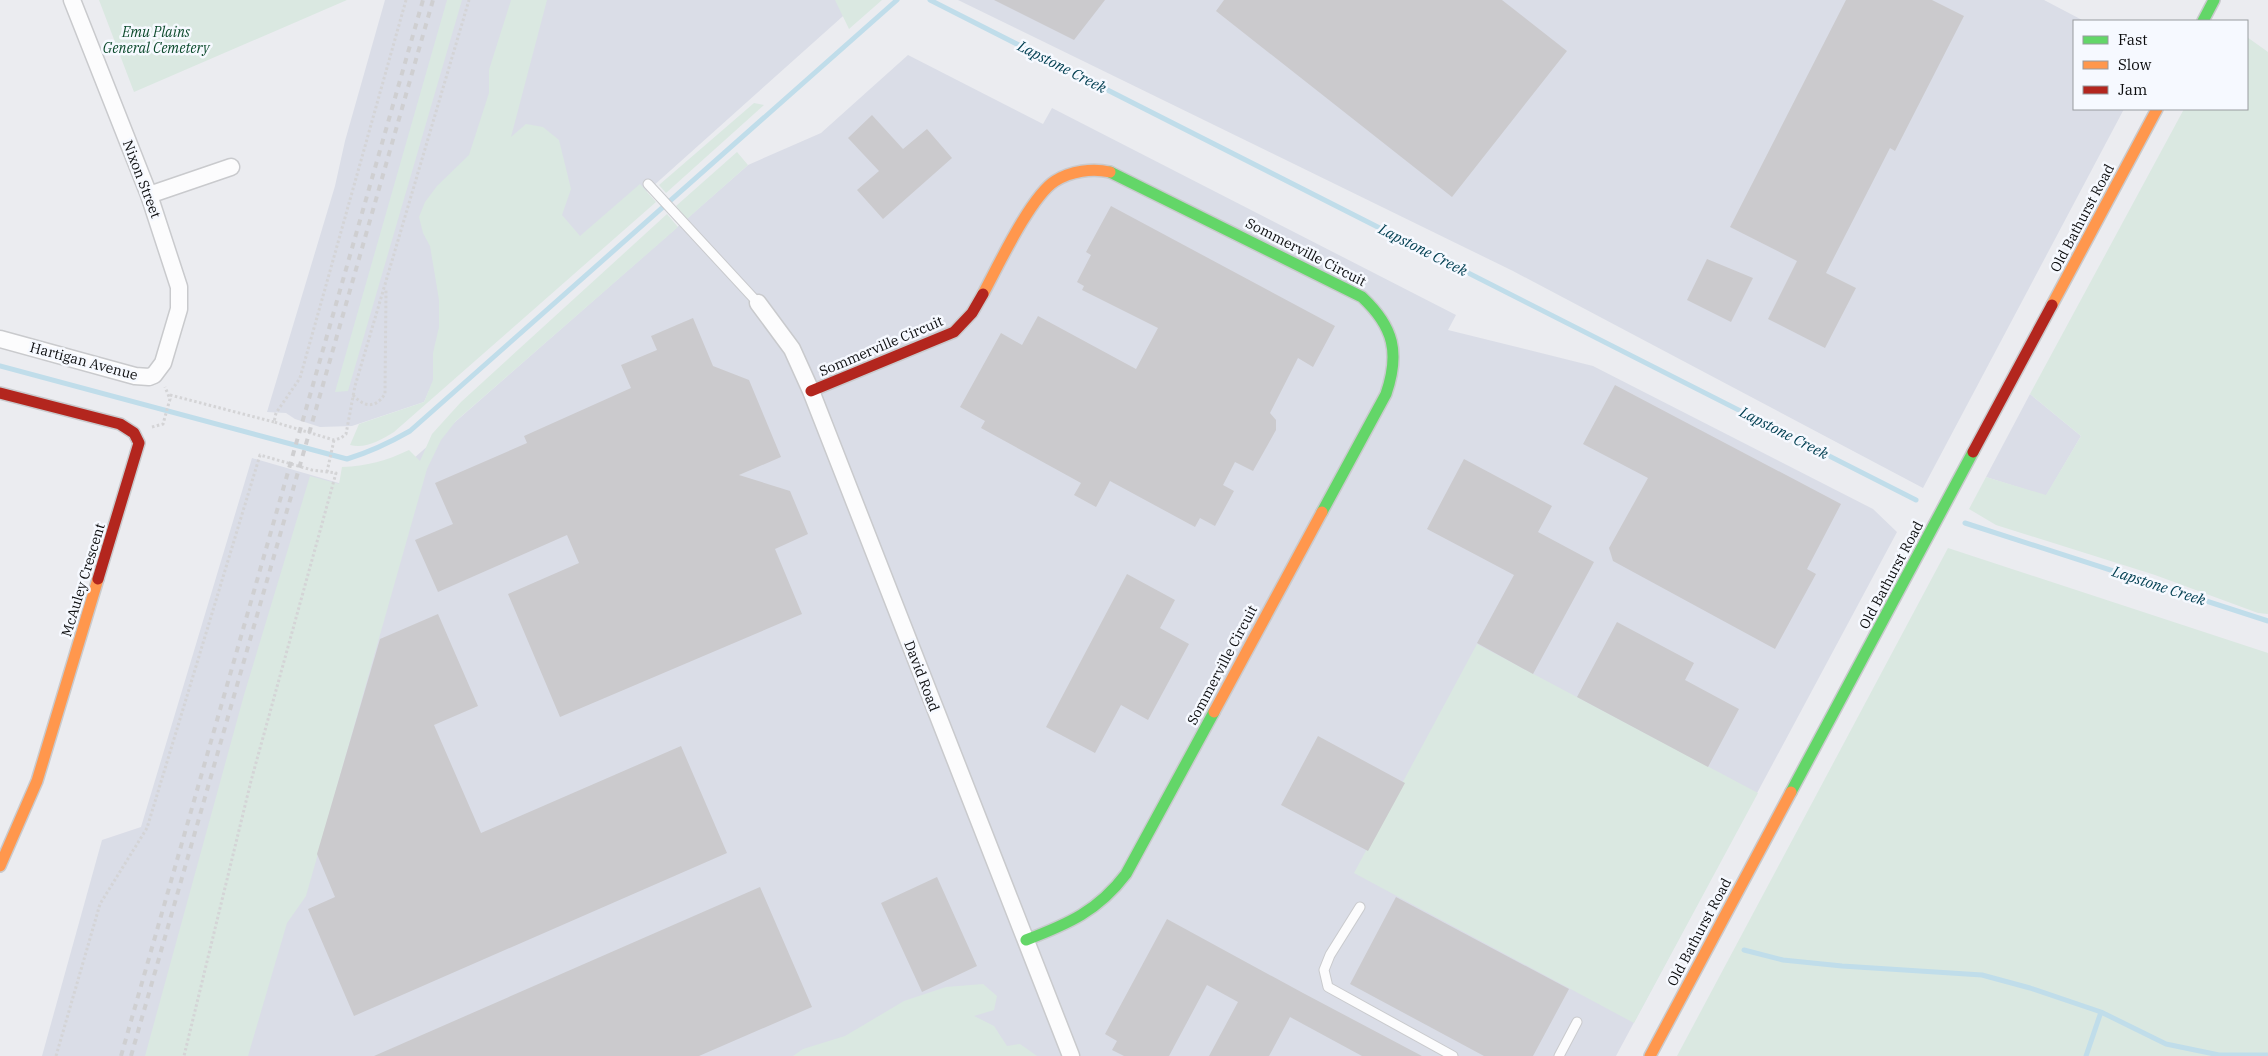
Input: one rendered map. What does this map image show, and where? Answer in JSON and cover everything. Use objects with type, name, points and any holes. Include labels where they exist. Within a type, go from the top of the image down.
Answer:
[{"type":"street","name":"Nixon Street","points":[[72,0],[149,195],[176,275],[180,298],[178,315],[163,363]]},
{"type":"street","points":[[2204,20],[2214,0]]},
{"type":"street","name":"Old Bathurst Road","points":[[1650,1056],[2156,110]]},
{"type":"street","points":[[149,195],[231,167]]},
{"type":"street","name":"Sommerville Circuit","points":[[811,392],[954,332],[972,313],[1039,196],[1056,180],[1088,170],[1115,173],[1362,297],[1374,307],[1389,331],[1393,347],[1394,369],[1386,394],[1126,874],[1106,900],[1094,910],[1080,919],[1026,940]]},
{"type":"street","name":"David Road","points":[[758,303],[792,349],[811,392],[1072,1056]]},
{"type":"street","name":"Hartigan Avenue","points":[[0,339],[142,377],[154,375],[163,363]]},
{"type":"street","name":"McAuley Crescent","points":[[0,392],[120,424],[134,434],[139,443],[37,782],[0,866]]},
{"type":"lane","points":[[648,184],[758,303]]},
{"type":"lane","points":[[1360,907],[1330,955],[1324,970],[1328,987],[1453,1056]]},
{"type":"lane","points":[[1559,1056],[1577,1022]]},
{"type":"path","points":[[274,422],[276,413],[300,378],[406,0]]},
{"type":"path","points":[[163,424],[170,397],[177,395],[334,440],[346,434],[353,395],[469,0]]},
{"type":"path","points":[[353,395],[364,405],[369,406],[380,400],[384,394],[386,283]]},
{"type":"path","points":[[327,472],[334,440]]},
{"type":"path","points":[[56,1056],[100,904],[147,828],[260,455],[336,474],[251,781],[184,1056]]},
{"type":"shaded area","points":[[385,0],[861,0],[432,384],[424,402],[352,426],[320,427],[295,419],[286,413],[267,412],[335,186],[345,141]]},
{"type":"shaded area","points":[[958,0],[2044,0],[2082,20],[2073,20],[2073,110],[2123,110],[1923,488],[1513,271]]},
{"type":"shaded area","points":[[908,55],[1043,124],[1052,108],[1456,315],[1448,330],[1593,366],[1873,509],[1897,532],[1616,1056],[42,1056],[102,840],[141,827],[252,458],[363,490],[405,466],[748,165],[821,133]]},
{"type":"shaded area","points":[[2030,394],[2081,436],[2046,496],[1986,477]]},
{"type":"green space","name":"Emu Plains General Cemetery","points":[[99,0],[347,0],[134,92]]},
{"type":"green space","points":[[447,0],[462,0],[348,391],[335,392]]},
{"type":"green space","points":[[511,0],[547,0],[511,137],[526,124],[543,127],[559,140],[571,189],[562,215],[580,236],[640,184],[656,202],[394,432],[368,445],[350,445],[359,424],[424,402],[433,380],[433,353],[439,327],[439,300],[430,246],[423,233],[419,217],[425,202],[437,186],[469,155],[489,93],[489,70]]},
{"type":"green space","points":[[835,0],[882,0],[849,29]]},
{"type":"green space","points":[[2248,38],[2268,52],[2268,614],[2258,613],[2155,575],[1996,525],[1969,509],[1986,477],[2046,495],[2081,436],[2030,394],[2183,110],[2248,110]]},
{"type":"green space","points":[[754,103],[764,105],[666,193],[659,185]]},
{"type":"green space","points":[[737,152],[748,165],[687,219],[676,206]]},
{"type":"green space","points":[[667,214],[678,227],[456,421],[441,440],[427,469],[306,896],[287,923],[248,1056],[145,1056],[244,695],[310,476],[339,484],[342,467],[376,462],[409,450],[420,461],[432,434],[461,402]]},
{"type":"green space","points":[[1948,548],[2268,653],[2268,1056],[1677,1056]]},
{"type":"green space","points":[[1477,644],[1758,793],[1634,1023],[1354,873]]},
{"type":"green space","points":[[983,984],[997,996],[994,1010],[974,1016],[994,1026],[1007,1046],[1020,1044],[1037,1056],[793,1056],[803,1049],[845,1036],[904,1001],[946,987]]},
{"type":"building","points":[[994,0],[1105,0],[1074,40]]},
{"type":"building","points":[[1224,0],[1502,0],[1567,51],[1452,197],[1216,11]]},
{"type":"building","points":[[1846,0],[1932,0],[1964,16],[1895,151],[1890,148],[1826,273],[1856,288],[1825,348],[1768,319],[1797,261],[1730,227]]},
{"type":"building","points":[[872,115],[903,149],[927,129],[952,158],[883,219],[857,190],[879,171],[848,138]]},
{"type":"building","points":[[1111,206],[1335,326],[1313,367],[1298,358],[1270,413],[1276,420],[1276,430],[1253,471],[1235,462],[1223,485],[1234,491],[1215,526],[1200,518],[1195,527],[1110,481],[1096,507],[1074,495],[1081,483],[981,428],[985,421],[960,407],[1001,333],[1022,345],[1038,316],[1136,369],[1158,328],[1082,290],[1084,286],[1077,282],[1091,255],[1086,252]]},
{"type":"building","points":[[1707,259],[1753,278],[1731,322],[1687,300]]},
{"type":"building","points":[[693,318],[713,366],[749,380],[781,457],[739,475],[790,491],[808,534],[775,549],[802,614],[560,717],[508,594],[579,563],[567,535],[438,592],[415,540],[453,524],[435,483],[527,443],[524,436],[631,388],[621,365],[657,350],[651,336]]},
{"type":"building","points":[[1615,385],[1841,504],[1807,569],[1816,574],[1775,649],[1613,561],[1609,548],[1648,478],[1583,444]]},
{"type":"building","points":[[1464,459],[1552,506],[1538,532],[1594,562],[1533,674],[1477,643],[1514,575],[1427,529]]},
{"type":"building","points":[[1127,574],[1175,600],[1160,628],[1189,644],[1148,720],[1121,705],[1095,753],[1046,727]]},
{"type":"building","points":[[438,614],[478,706],[434,725],[481,833],[681,746],[727,853],[354,1016],[308,909],[335,897],[317,854],[380,639]]},
{"type":"building","points":[[1617,622],[1694,663],[1685,680],[1739,709],[1708,767],[1577,697]]},
{"type":"building","points":[[1318,736],[1405,783],[1368,851],[1281,805]]},
{"type":"building","points":[[937,877],[977,966],[922,992],[881,903]]},
{"type":"building","points":[[760,887],[812,1007],[699,1056],[374,1056]]},
{"type":"building","points":[[1396,897],[1569,989],[1533,1056],[1484,1056],[1350,984]]},
{"type":"building","points":[[1167,919],[1422,1056],[1362,1056],[1290,1017],[1269,1056],[1209,1056],[1238,1002],[1207,985],[1169,1056],[1124,1056],[1112,1050],[1117,1041],[1105,1034]]},
{"type":"waterway","points":[[0,366],[347,459],[372,450],[410,431],[897,0]]},
{"type":"waterway","name":"Lapstone Creek","points":[[930,0],[1916,500]]},
{"type":"waterway","name":"Lapstone Creek","points":[[1965,523],[2268,621]]},
{"type":"waterway","points":[[1744,950],[1783,960],[1842,966],[1982,975],[2030,988],[2101,1012],[2166,1044],[2219,1055],[2268,1055]]},
{"type":"waterway","points":[[2086,1056],[2101,1012]]},
{"type":"railway","points":[[121,1056],[423,0]]},
{"type":"railway","points":[[131,1056],[433,0]]},
{"type":"traffic: fast","points":[[2204,20],[2214,0]]},
{"type":"traffic: fast","points":[[1110,172],[1362,297],[1381,319],[1391,341],[1393,353],[1393,366],[1386,394],[1322,512]]},
{"type":"traffic: fast","points":[[1791,792],[1973,452]]},
{"type":"traffic: fast","points":[[1026,940],[1081,915],[1104,898],[1126,874],[1214,712]]},
{"type":"traffic: slow","points":[[2052,305],[2156,110]]},
{"type":"traffic: slow","points":[[983,294],[1026,216],[1046,189],[1055,181],[1075,173],[1089,170],[1110,172]]},
{"type":"traffic: slow","points":[[1214,712],[1322,512]]},
{"type":"traffic: slow","points":[[0,866],[37,781],[98,579]]},
{"type":"traffic: slow","points":[[1650,1056],[1791,792]]},
{"type":"traffic: jam","points":[[811,391],[954,332],[972,313],[983,294]]},
{"type":"traffic: jam","points":[[1973,452],[2052,305]]},
{"type":"traffic: jam","points":[[0,393],[120,424],[134,433],[139,443],[98,579]]}]
